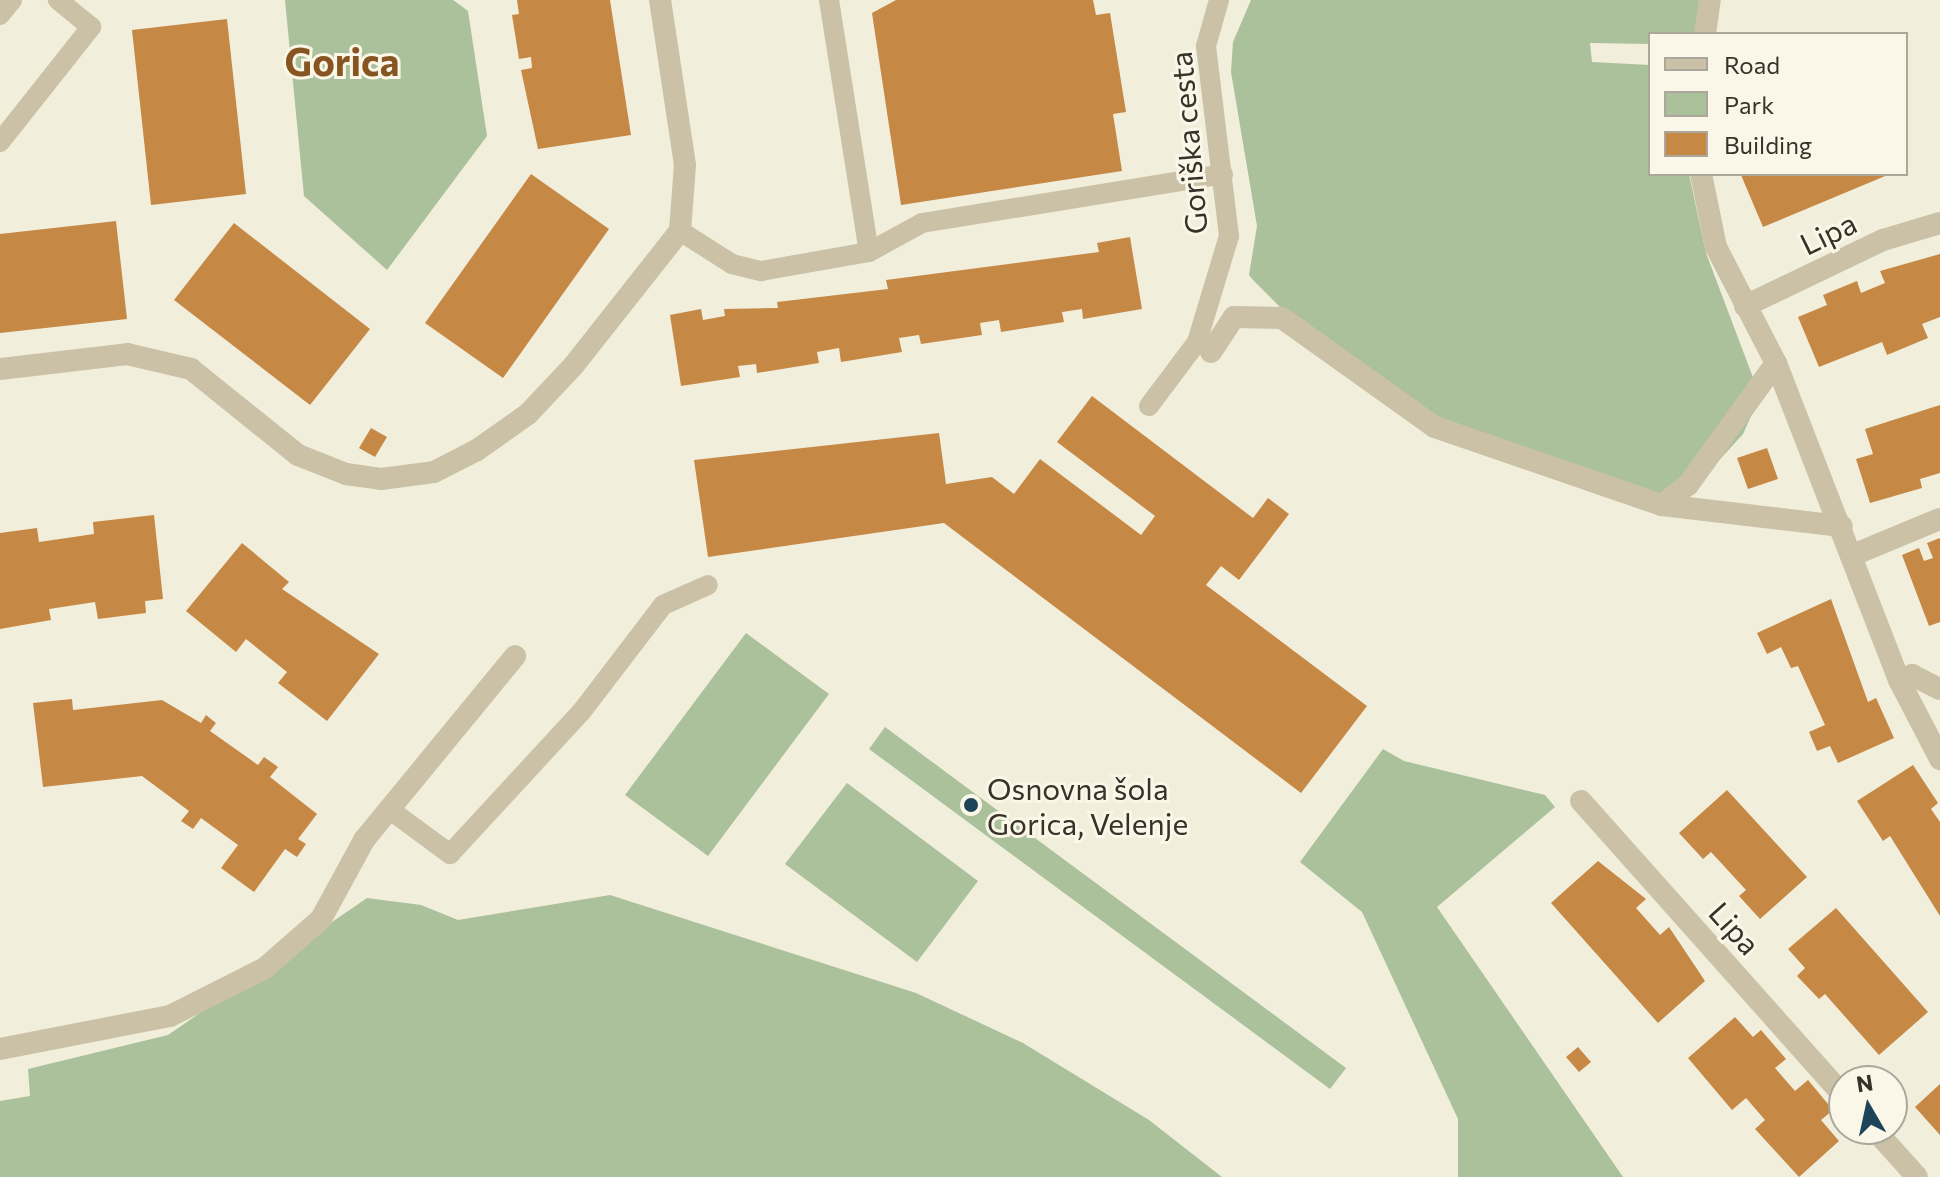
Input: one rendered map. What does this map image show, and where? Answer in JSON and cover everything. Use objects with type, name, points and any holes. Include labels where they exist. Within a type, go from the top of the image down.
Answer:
[{"type":"street","points":[[0,369],[127,354],[191,369],[298,455],[381,479],[434,472],[528,414],[680,231],[685,165],[660,0]]},
{"type":"street","points":[[1705,32],[1710,0]]},
{"type":"street","points":[[1701,176],[1716,247],[1776,363],[1842,526],[1900,682],[1940,759]]},
{"type":"street","name":"Lipa","points":[[1745,306],[1883,240],[1940,223]]},
{"type":"street","points":[[1211,352],[1234,317],[1282,318],[1435,427],[1662,505],[1842,526]]},
{"type":"street","points":[[1662,505],[1688,485],[1776,363]]},
{"type":"street","points":[[1853,555],[1940,519]]},
{"type":"street","points":[[0,1049],[170,1016],[265,968],[321,919],[364,840],[393,812],[515,656]]},
{"type":"street","points":[[1900,682],[1912,675],[1940,689]]},
{"type":"street","name":"Lipa","points":[[1581,801],[1828,1078]]},
{"type":"street","points":[[1888,1145],[1917,1177]]},
{"type":"lane","points":[[0,15],[12,0]]},
{"type":"lane","points":[[0,142],[91,27],[58,0]]},
{"type":"lane","points":[[829,0],[869,252]]},
{"type":"lane","name":"Goriška cesta","points":[[1149,406],[1197,342],[1221,279],[1229,236],[1206,46],[1219,0]]},
{"type":"lane","points":[[680,231],[732,264],[761,271],[869,252],[922,223],[1223,174]]},
{"type":"lane","points":[[393,812],[450,854],[582,711],[663,605],[708,585]]},
{"type":"green space","points":[[285,0],[453,0],[468,11],[487,136],[387,270],[304,196]]},
{"type":"green space","points":[[1251,0],[1706,0],[1702,32],[1648,32],[1648,44],[1590,43],[1592,62],[1648,65],[1648,176],[1689,176],[1706,253],[1760,396],[1743,434],[1693,489],[1672,505],[1459,431],[1285,312],[1249,275],[1257,226],[1231,72],[1233,42]]},
{"type":"green space","points":[[746,633],[829,694],[708,856],[625,795]]},
{"type":"green space","points":[[885,727],[1346,1068],[1330,1089],[869,749]]},
{"type":"green space","points":[[1383,749],[1404,761],[1545,795],[1555,807],[1437,907],[1623,1177],[1458,1177],[1458,1119],[1362,912],[1300,862]]},
{"type":"green space","points":[[847,783],[978,881],[917,962],[785,864]]},
{"type":"green space","points":[[610,895],[916,993],[1023,1043],[1149,1120],[1222,1177],[0,1177],[0,1101],[30,1096],[28,1069],[168,1035],[367,898],[421,905],[458,920]]},
{"type":"building","points":[[517,0],[610,0],[631,135],[538,149],[521,70],[532,68],[531,57],[519,59],[512,15],[519,14]]},
{"type":"building","points":[[896,0],[1093,0],[1096,15],[1110,13],[1126,112],[1113,114],[1122,171],[901,205],[872,13]]},
{"type":"building","points":[[227,19],[246,194],[151,205],[132,30]]},
{"type":"building","points":[[531,174],[609,229],[503,378],[425,323]]},
{"type":"building","points":[[1741,176],[1885,176],[1763,227]]},
{"type":"building","points":[[116,221],[127,319],[0,333],[0,234]]},
{"type":"building","points":[[234,223],[370,329],[310,405],[174,300]]},
{"type":"building","points":[[1130,237],[1142,309],[1083,319],[1082,309],[1062,312],[1064,322],[1001,332],[999,320],[980,323],[982,335],[921,344],[919,335],[899,338],[902,352],[841,362],[839,348],[817,352],[819,363],[757,373],[756,364],[738,366],[740,377],[681,386],[670,315],[701,309],[703,320],[725,316],[724,309],[778,308],[777,302],[888,289],[886,280],[1099,252],[1097,243]]},
{"type":"building","points":[[1940,254],[1940,317],[1922,324],[1928,338],[1887,355],[1882,342],[1819,367],[1798,317],[1827,305],[1823,295],[1857,281],[1861,293],[1885,283],[1880,271]]},
{"type":"building","points":[[1092,396],[1253,518],[1268,498],[1289,514],[1239,580],[1221,566],[1206,585],[1367,706],[1301,793],[944,523],[708,557],[694,460],[939,433],[946,484],[992,477],[1014,494],[1040,459],[1141,535],[1155,516],[1057,442]]},
{"type":"building","points":[[1940,405],[1940,473],[1920,479],[1922,488],[1870,503],[1856,459],[1873,454],[1865,429]]},
{"type":"building","points":[[371,428],[387,437],[375,457],[359,448]]},
{"type":"building","points":[[1767,448],[1778,479],[1748,489],[1737,458]]},
{"type":"building","points":[[154,515],[163,599],[145,601],[146,613],[98,619],[95,602],[49,609],[51,620],[0,629],[0,533],[37,528],[39,542],[94,534],[93,522]]},
{"type":"building","points":[[1940,538],[1940,622],[1929,626],[1902,555],[1919,548],[1924,561],[1933,558],[1927,543]]},
{"type":"building","points":[[242,543],[289,582],[282,589],[379,654],[327,721],[278,683],[287,672],[246,639],[236,652],[186,611]]},
{"type":"building","points":[[1831,599],[1868,702],[1876,698],[1894,738],[1838,763],[1830,746],[1817,751],[1809,732],[1825,725],[1798,666],[1791,668],[1781,647],[1767,654],[1757,633]]},
{"type":"building","points":[[72,699],[73,710],[162,700],[201,723],[206,715],[216,723],[210,731],[258,765],[264,757],[278,767],[270,777],[317,814],[298,839],[306,844],[297,857],[285,849],[254,892],[221,868],[238,845],[201,818],[193,829],[181,821],[189,811],[142,776],[43,787],[33,703]]},
{"type":"building","points":[[1913,765],[1938,803],[1931,809],[1940,822],[1940,916],[1890,836],[1883,841],[1857,801]]},
{"type":"building","points":[[1727,790],[1807,877],[1760,919],[1739,896],[1746,890],[1711,852],[1703,859],[1679,833]]},
{"type":"building","points":[[1598,861],[1646,899],[1636,908],[1660,935],[1669,927],[1705,981],[1658,1023],[1551,903]]},
{"type":"building","points":[[1836,908],[1928,1012],[1879,1055],[1825,994],[1819,999],[1797,976],[1805,968],[1788,949]]},
{"type":"building","points":[[1735,1017],[1753,1037],[1761,1030],[1786,1059],[1775,1068],[1795,1091],[1808,1080],[1828,1104],[1828,1114],[1821,1120],[1828,1128],[1828,1145],[1835,1145],[1799,1177],[1755,1129],[1765,1120],[1746,1098],[1732,1110],[1688,1058]]},
{"type":"building","points":[[1578,1047],[1591,1062],[1579,1072],[1566,1057]]},
{"type":"building","points":[[1940,1084],[1940,1135],[1915,1107]]},
{"type":"place","name":"Osnovna šola Gorica, Velenje","points":[[971,805]]},
{"type":"district","name":"Gorica","points":[[342,61]]}]
